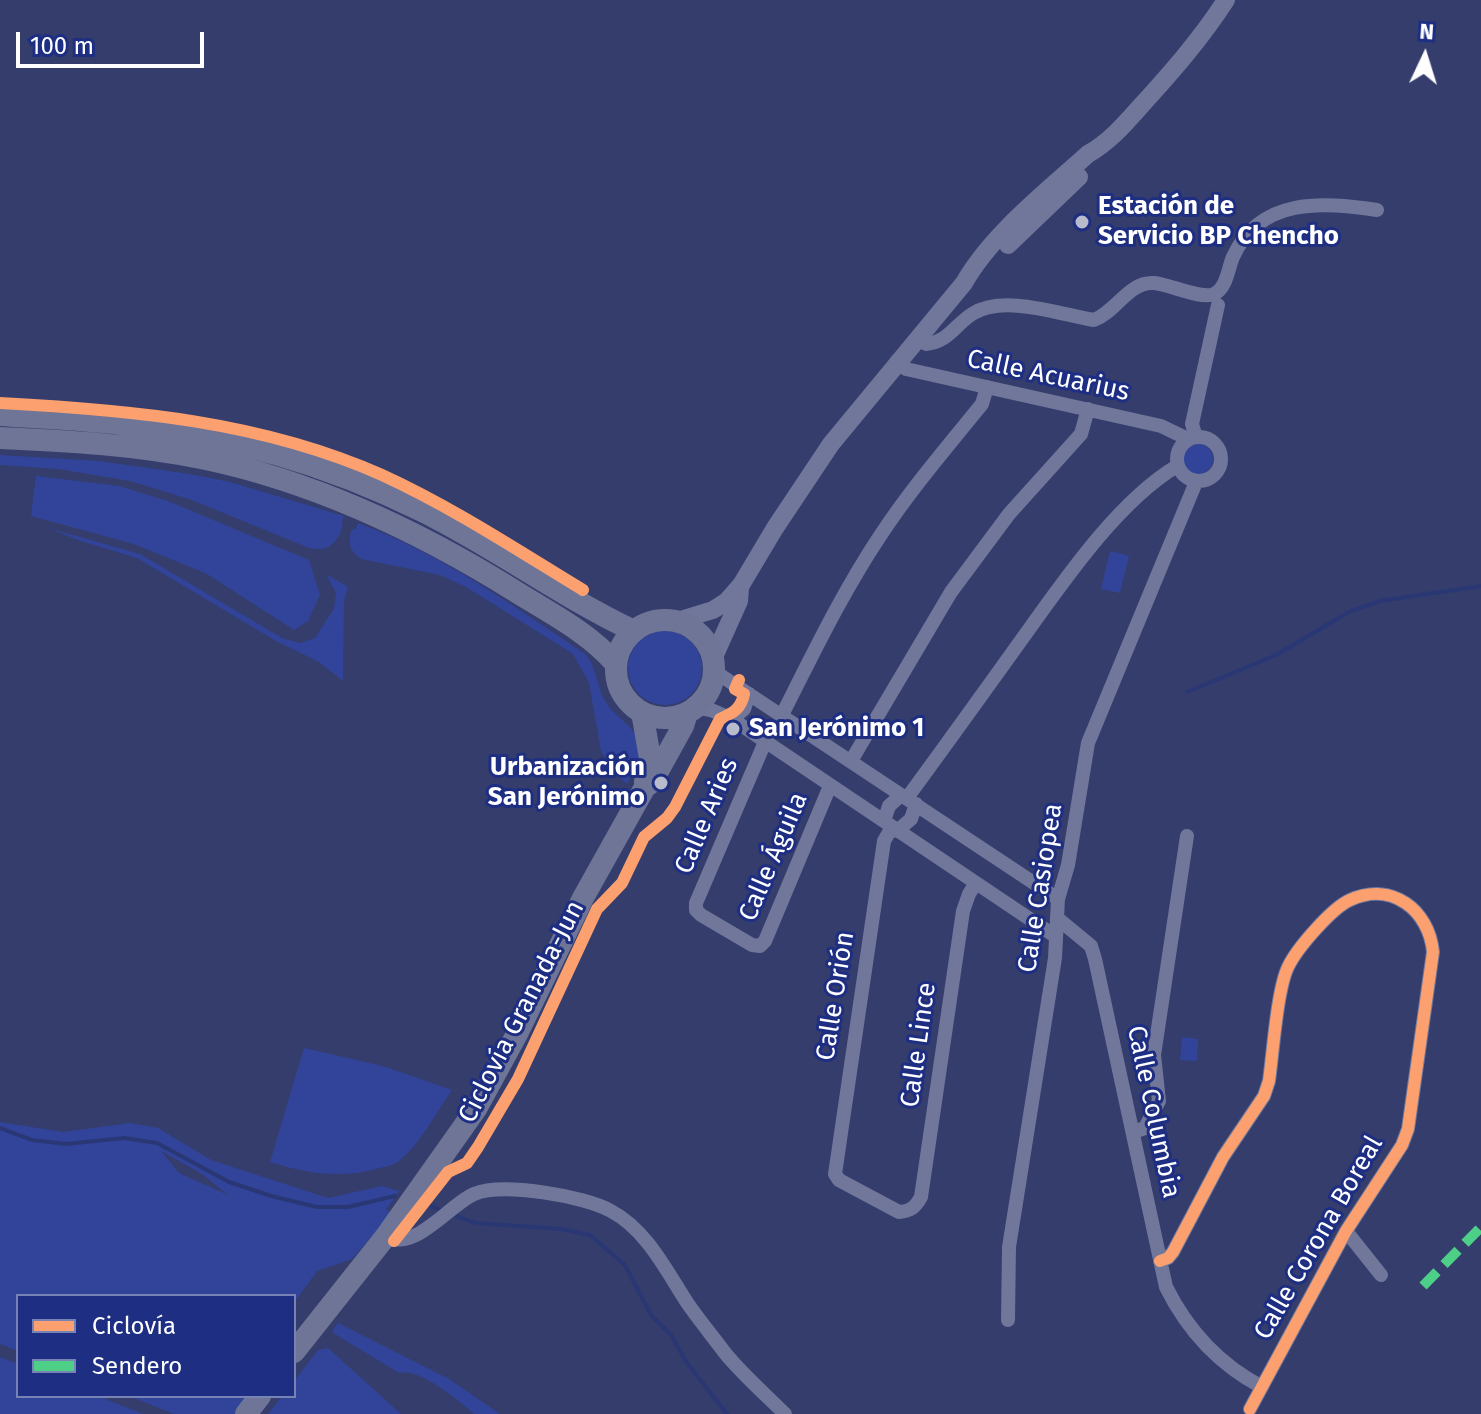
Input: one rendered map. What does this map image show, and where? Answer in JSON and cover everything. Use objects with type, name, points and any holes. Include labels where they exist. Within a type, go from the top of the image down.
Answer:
[{"type":"main road","points":[[0,415],[122,424],[215,438],[294,458],[375,489],[426,513],[576,602],[634,631]]},
{"type":"main road","points":[[0,438],[118,445],[206,459],[278,478],[351,504],[416,533],[482,570],[588,637],[616,664]]},
{"type":"main road","points":[[645,787],[652,782],[691,710],[704,698],[711,685],[714,665],[701,635],[690,626],[661,619],[647,623],[634,631],[618,651],[616,678],[621,692],[630,704],[656,717],[672,717],[691,710]]},
{"type":"main road","points":[[296,1349],[386,1236],[476,1109],[498,1072],[583,898],[645,787],[650,758],[642,712]]},
{"type":"main road","points":[[246,1414],[258,1398]]},
{"type":"street","points":[[677,621],[713,610],[727,601],[741,585],[809,475],[897,361],[964,283],[980,272],[1095,159],[1100,148],[1169,75],[1226,0]]},
{"type":"street","points":[[918,338],[926,344],[939,343],[972,314],[986,307],[1005,304],[1094,320],[1106,316],[1133,289],[1143,284],[1154,283],[1205,295],[1214,294],[1223,286],[1233,255],[1249,231],[1265,218],[1290,209],[1335,204],[1377,210]]},
{"type":"street","points":[[1192,438],[1192,424],[1218,305]]},
{"type":"street","name":"Calle Acuarius","points":[[897,361],[906,369],[1161,426],[1192,438]]},
{"type":"street","points":[[782,715],[826,627],[879,538],[909,493],[982,404],[987,387]]},
{"type":"street","points":[[851,761],[951,592],[1009,514],[1081,434],[1088,409]]},
{"type":"street","points":[[1203,437],[1216,445],[1221,459],[1216,473],[1204,482],[1184,477],[1177,466],[1178,450],[1192,438],[1203,437]]},
{"type":"street","points":[[891,826],[889,806],[908,799],[1072,570],[1139,496],[1177,466]]},
{"type":"street","name":"Calle Casiopea","points":[[1008,1320],[1009,1247],[1055,958],[1058,899],[1068,865],[1088,743],[1196,482]]},
{"type":"street","points":[[741,585],[739,601],[714,665],[749,694],[1058,899]]},
{"type":"street","points":[[732,719],[744,709],[749,694]]},
{"type":"street","points":[[691,710],[711,710],[732,719],[1055,936]]},
{"type":"street","name":"Calle Aries","points":[[760,946],[752,945],[696,910],[696,903],[765,742]]},
{"type":"street","name":"Calle Águila","points":[[760,946],[765,941],[830,786]]},
{"type":"street","points":[[891,826],[911,819],[908,799]]},
{"type":"street","name":"Calle Orión","points":[[891,826],[884,841],[835,1174],[839,1180],[899,1212],[908,1211]]},
{"type":"street","points":[[1133,1132],[1145,1128],[1159,1101],[1154,1055],[1187,836]]},
{"type":"street","name":"Calle Lince","points":[[908,1211],[916,1206],[921,1197],[963,911],[976,883]]},
{"type":"street","name":"Calle Corona Boreal","points":[[1160,1261],[1173,1252],[1223,1157],[1264,1096],[1285,978],[1293,959],[1340,906],[1364,895],[1401,900],[1421,915],[1431,936],[1433,952],[1408,1129],[1402,1145],[1346,1231],[1250,1409]]},
{"type":"street","name":"Calle Columbia","points":[[1057,918],[1091,946],[1166,1287],[1190,1329],[1208,1349],[1249,1381],[1262,1387]]},
{"type":"street","points":[[386,1236],[394,1241],[403,1241],[439,1221],[473,1195],[509,1190],[573,1197],[614,1212],[632,1225],[650,1246],[691,1308],[728,1356],[785,1414]]},
{"type":"street","points":[[1346,1231],[1381,1275]]},
{"type":"shaded area","points":[[1198,444],[1209,448],[1213,459],[1209,470],[1198,474],[1187,470],[1183,459],[1187,448]]},
{"type":"shaded area","points":[[0,455],[99,461],[230,482],[344,516],[343,526],[338,538],[327,548],[309,548],[189,499],[130,481],[58,469],[0,465]]},
{"type":"shaded area","points":[[36,476],[119,486],[168,501],[309,560],[320,595],[308,621],[294,630],[207,574],[134,544],[31,516]]},
{"type":"shaded area","points":[[358,523],[447,565],[584,653],[607,704],[629,727],[639,744],[639,758],[627,784],[616,775],[601,751],[589,683],[573,654],[466,587],[440,575],[361,559],[349,542],[352,529],[355,530]]},
{"type":"shaded area","points":[[48,528],[140,554],[282,638],[300,643],[315,638],[334,608],[336,593],[326,574],[348,587],[344,601],[343,681],[319,662],[276,641],[137,558]]},
{"type":"shaded area","points":[[1110,551],[1129,556],[1120,593],[1101,589]]},
{"type":"shaded area","points":[[665,631],[679,634],[691,642],[699,654],[702,668],[699,682],[691,694],[679,702],[665,705],[651,702],[639,694],[631,682],[628,668],[631,654],[639,642],[651,634]]},
{"type":"shaded area","points":[[1182,1037],[1198,1039],[1197,1061],[1180,1060]]},
{"type":"shaded area","points":[[304,1048],[383,1066],[452,1090],[414,1146],[394,1164],[349,1174],[310,1172],[283,1166],[270,1162]]},
{"type":"shaded area","points":[[0,1122],[63,1132],[130,1123],[158,1128],[211,1160],[328,1198],[382,1186],[399,1191],[386,1210],[392,1213],[352,1259],[317,1271],[296,1300],[296,1294],[16,1294],[16,1350],[0,1344]],"holes":[[[161,1151],[202,1174],[228,1195],[179,1173]]]},
{"type":"shaded area","points":[[338,1323],[449,1379],[500,1414],[474,1414],[427,1380],[417,1375],[399,1373],[335,1334],[332,1331]]},
{"type":"shaded area","points":[[328,1348],[401,1414],[268,1414],[280,1398],[296,1398],[296,1378],[318,1350]]},
{"type":"shaded area","points":[[0,1357],[16,1363],[16,1398],[103,1398],[143,1414],[0,1414]]},
{"type":"shaded area","points":[[134,1398],[247,1398],[235,1414],[174,1414]]},
{"type":"waterway","points":[[1187,692],[1276,655],[1351,611],[1380,601],[1481,586]]},
{"type":"waterway","points":[[0,1128],[32,1140],[66,1144],[124,1138],[157,1143],[229,1182],[317,1207],[348,1207],[395,1196]]},
{"type":"waterway","points":[[431,1206],[443,1211]]},
{"type":"waterway","points":[[451,1214],[475,1223],[561,1229],[590,1235],[625,1265],[651,1315],[671,1335],[687,1363],[727,1414]]},
{"type":"marked path","points":[[1423,1286],[1481,1227]]},
{"type":"cycle path","points":[[0,403],[194,421],[290,442],[382,475],[434,501],[583,590]]},
{"type":"cycle path","name":"Ciclovía Granada-Jun","points":[[394,1241],[448,1172],[467,1163],[478,1147],[518,1079],[597,909],[622,883],[644,837],[675,807],[720,719],[739,707],[744,694],[735,689],[739,680]]},
{"type":"cycle path","points":[[1160,1261],[1173,1252],[1223,1157],[1264,1096],[1269,1081],[1281,991],[1293,959],[1325,920],[1350,900],[1380,894],[1406,903],[1424,923],[1433,952],[1408,1129],[1402,1145],[1346,1231],[1250,1409]]},
{"type":"place","name":"Estación de Servicio BP Chencho","points":[[1082,222]]},
{"type":"place","name":"San Jerónimo 1","points":[[733,729]]},
{"type":"place","name":"Urbanización San Jerónimo","points":[[661,783]]}]
